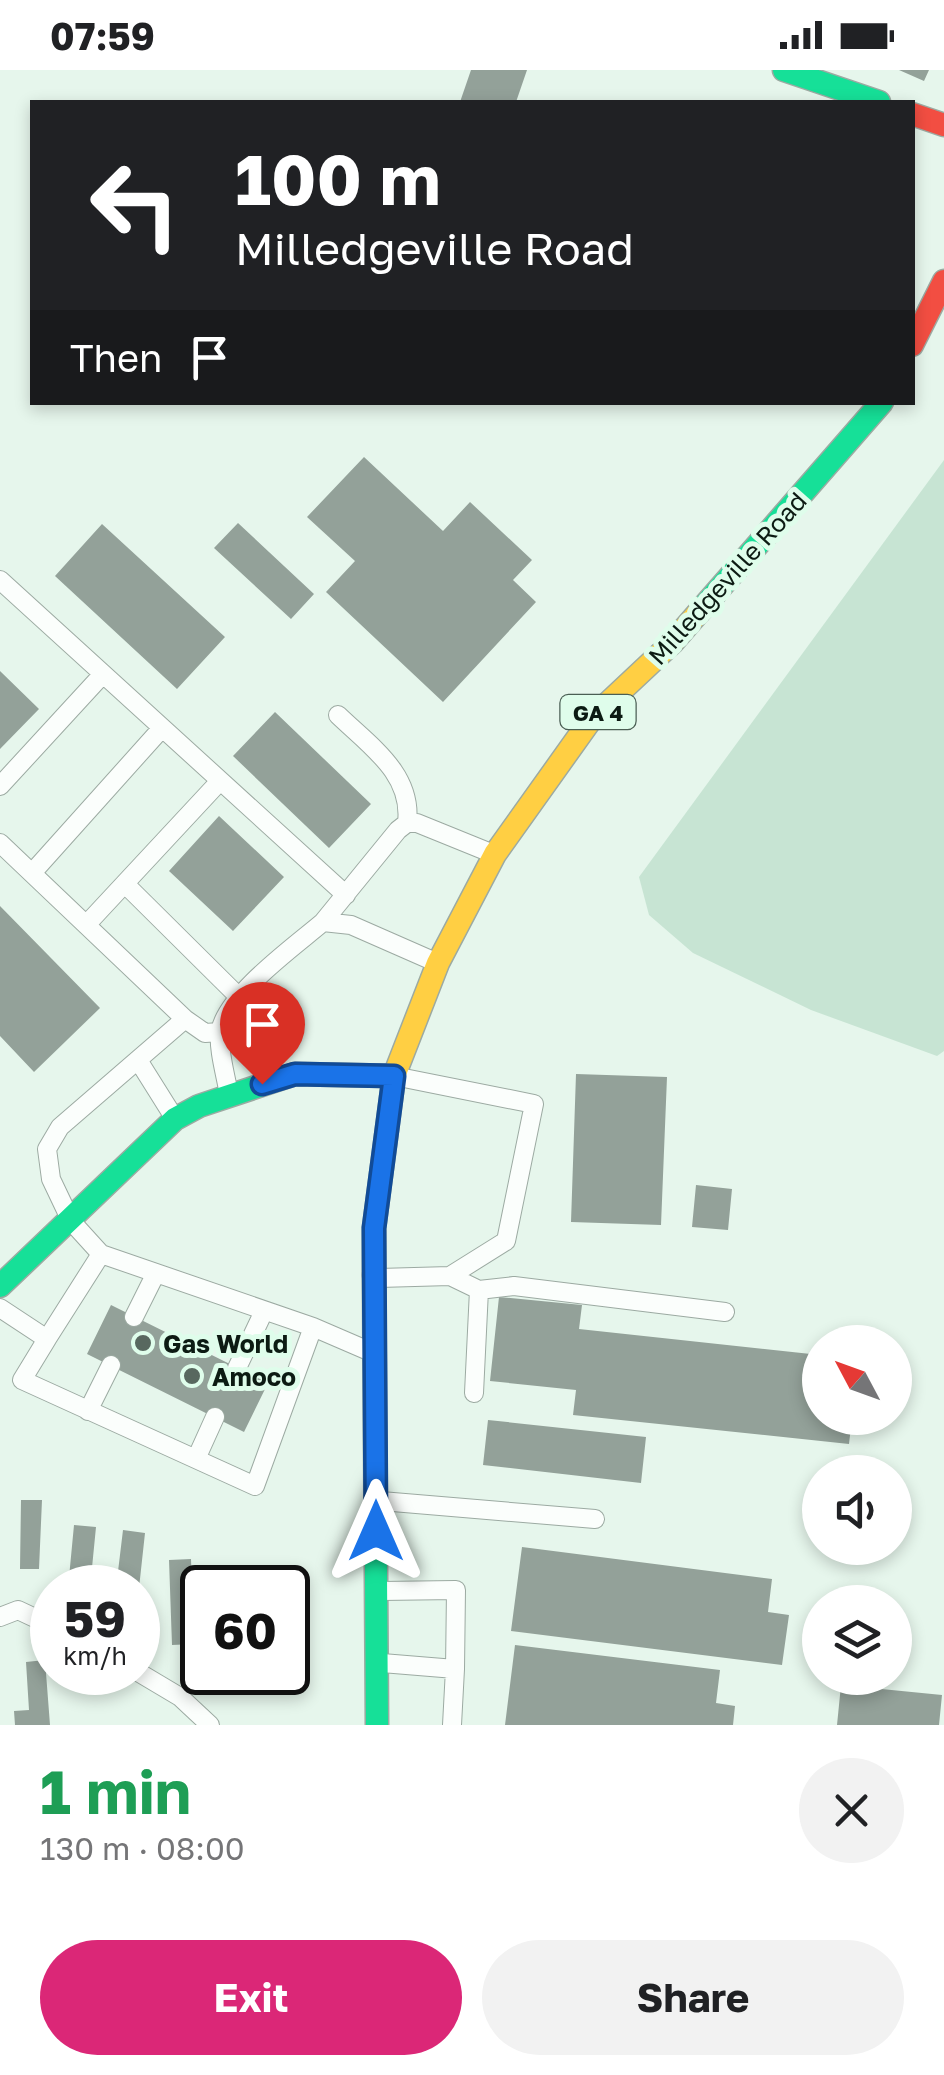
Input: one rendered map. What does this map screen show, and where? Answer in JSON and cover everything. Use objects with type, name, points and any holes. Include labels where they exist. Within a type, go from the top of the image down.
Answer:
[{"type":"main road","points":[[784,70],[873,100]]},
{"type":"main road","points":[[915,115],[944,124]]},
{"type":"main road","points":[[915,338],[944,281]]},
{"type":"main road","name":"Milledgeville Road","points":[[394,1076],[438,963],[494,854],[592,718],[672,643],[879,405]]},
{"type":"main road","points":[[0,1286],[175,1120],[229,1095],[295,1074],[394,1076]]},
{"type":"main road","name":"GA 4","points":[[377,1725],[374,1228],[394,1076]]},
{"type":"lane","points":[[0,580],[346,896]]},
{"type":"lane","points":[[0,786],[102,674]]},
{"type":"lane","points":[[338,714],[398,776],[410,802],[407,823]]},
{"type":"lane","points":[[32,873],[162,728]]},
{"type":"lane","points":[[86,925],[220,781]]},
{"type":"lane","points":[[229,1095],[220,1032],[230,1009],[323,922],[398,830],[407,823],[417,823],[494,854]]},
{"type":"lane","points":[[0,843],[185,1019],[205,1033],[220,1032]]},
{"type":"lane","points":[[125,884],[240,998]]},
{"type":"lane","points":[[323,922],[351,925],[438,963]]},
{"type":"lane","points":[[185,1019],[60,1127],[47,1149],[51,1179],[71,1221],[101,1254],[313,1327],[375,1354]]},
{"type":"lane","points":[[138,1060],[175,1120]]},
{"type":"lane","points":[[394,1076],[534,1104],[506,1242],[450,1276]]},
{"type":"lane","points":[[101,1254],[22,1380],[255,1486],[313,1327]]},
{"type":"lane","points":[[134,1316],[156,1273]]},
{"type":"lane","points":[[374,1278],[450,1276],[479,1290],[514,1286],[725,1312]]},
{"type":"lane","points":[[474,1394],[479,1290]]},
{"type":"lane","points":[[0,1308],[47,1339]]},
{"type":"lane","points":[[238,1368],[264,1311]]},
{"type":"lane","points":[[88,1411],[110,1365]]},
{"type":"lane","points":[[196,1459],[215,1417]]},
{"type":"lane","points":[[376,1501],[595,1519]]},
{"type":"lane","points":[[376,1591],[456,1590],[452,1725]]},
{"type":"lane","points":[[0,1616],[18,1610],[30,1616]]},
{"type":"lane","points":[[376,1662],[455,1669]]},
{"type":"lane","points":[[160,1685],[180,1697],[210,1725]]},
{"type":"green space","points":[[944,460],[944,1051],[937,1056],[811,1010],[693,953],[649,915],[639,877]]},
{"type":"building","points":[[471,70],[527,70],[517,100],[461,100]]},
{"type":"building","points":[[899,70],[929,70],[924,81]]},
{"type":"building","points":[[364,457],[443,531],[470,502],[532,560],[513,580],[536,602],[443,702],[326,592],[355,561],[307,517]]},
{"type":"building","points":[[238,523],[314,594],[291,619],[214,548]]},
{"type":"building","points":[[102,524],[225,637],[177,689],[55,576]]},
{"type":"building","points":[[0,671],[39,709],[0,749]]},
{"type":"building","points":[[275,712],[371,804],[329,848],[233,756]]},
{"type":"building","points":[[219,816],[284,877],[233,931],[169,871]]},
{"type":"building","points":[[0,906],[100,1008],[34,1072],[0,1036]]},
{"type":"building","points":[[576,1074],[667,1077],[661,1225],[571,1222]]},
{"type":"building","points":[[696,1185],[732,1189],[728,1230],[692,1227]]},
{"type":"building","points":[[499,1297],[582,1305],[579,1329],[802,1353],[802,1435],[850,1435],[849,1444],[573,1415],[576,1390],[490,1381]]},
{"type":"building","name":"Amoco","points":[[111,1305],[268,1383],[244,1432],[87,1354]]},
{"type":"building","points":[[488,1420],[646,1437],[641,1483],[483,1465]]},
{"type":"building","points":[[21,1500],[42,1500],[39,1565],[20,1569]]},
{"type":"building","points":[[74,1525],[96,1527],[92,1565],[70,1565]]},
{"type":"building","points":[[123,1530],[145,1533],[142,1565],[119,1565]]},
{"type":"building","points":[[522,1547],[772,1579],[768,1612],[789,1615],[782,1665],[511,1631]]},
{"type":"building","points":[[191,1559],[191,1565],[180,1565],[180,1645],[172,1645],[169,1560]]},
{"type":"building","points":[[515,1645],[720,1670],[716,1703],[735,1706],[733,1725],[505,1725]]},
{"type":"building","points":[[26,1662],[30,1662],[30,1695],[48,1695],[50,1725],[15,1725],[14,1711],[29,1710]]},
{"type":"building","points":[[840,1695],[942,1695],[939,1725],[837,1725]]},
{"type":"traffic: fast","points":[[784,70],[873,100]]},
{"type":"traffic: fast","points":[[699,612],[879,405]]},
{"type":"traffic: fast","points":[[0,1286],[175,1119],[199,1106],[295,1074],[394,1076]]},
{"type":"traffic: fast","points":[[374,1275],[377,1725]]},
{"type":"traffic: slow","points":[[374,1275],[374,1228],[394,1076],[438,963],[495,854],[592,718],[672,643],[699,612]]},
{"type":"traffic: jam","points":[[915,115],[944,125]]},
{"type":"traffic: jam","points":[[915,339],[944,281]]},
{"type":"place","name":"Gas World","points":[[143,1343]]},
{"type":"place","name":"Amoco","points":[[192,1376]]},
{"type":"route","points":[[262,1084],[295,1074],[394,1076],[374,1228],[376,1531]]}]
